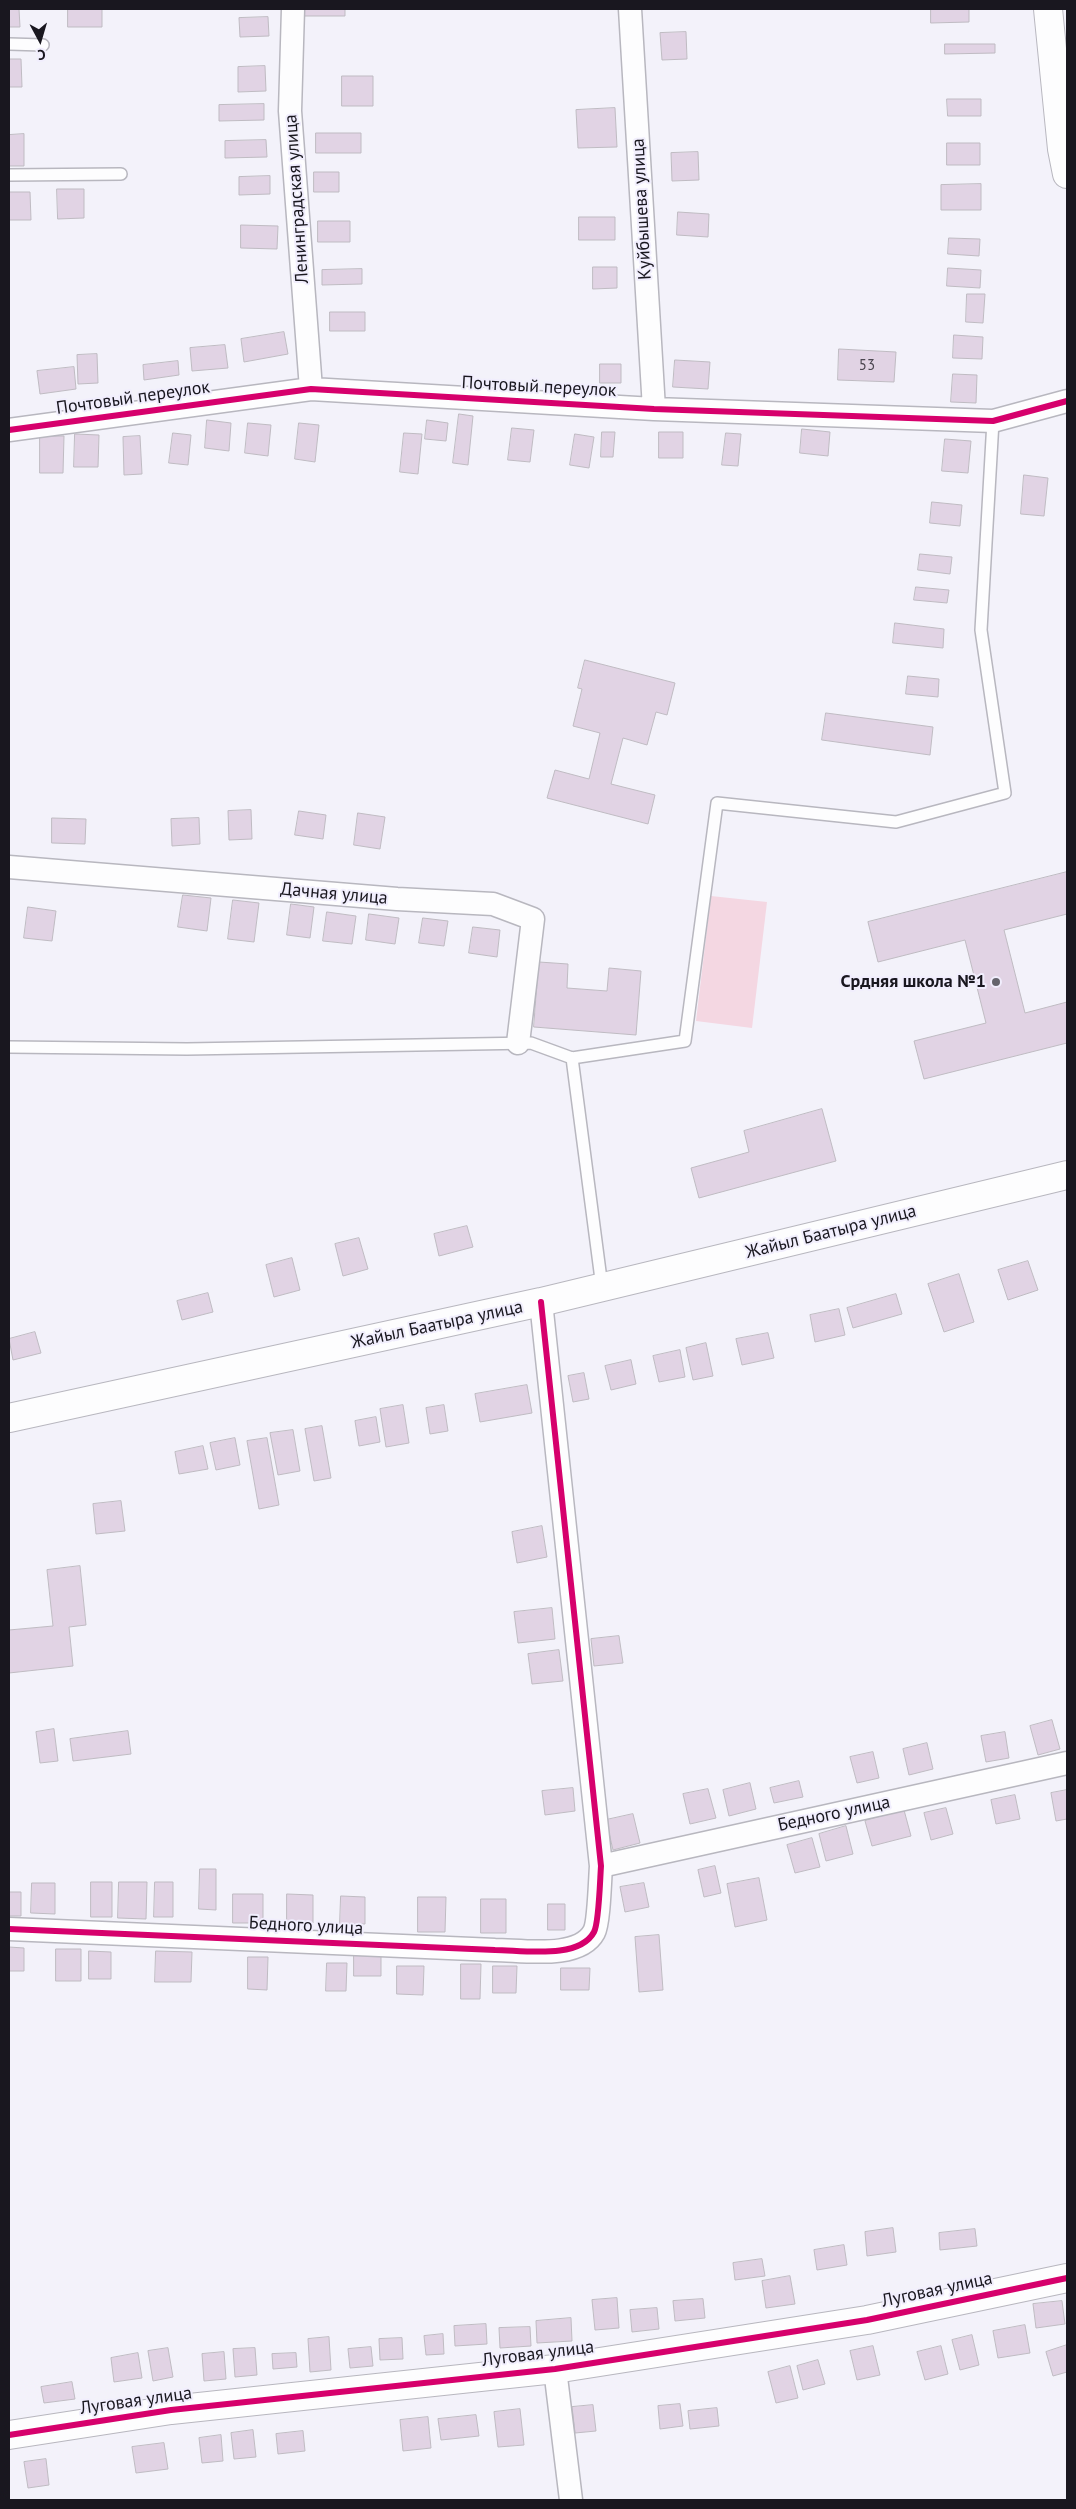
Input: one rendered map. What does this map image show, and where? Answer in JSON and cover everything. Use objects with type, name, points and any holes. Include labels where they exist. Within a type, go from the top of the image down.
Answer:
[{"type":"main road","points":[[1048,9],[1062,148],[1067,174]]},
{"type":"main road","name":"Жайыл Баатыра улица","points":[[9,1418],[541,1302],[1067,1175]]},
{"type":"main road","name":"Луговая улица","points":[[9,2435],[171,2410],[555,2369],[867,2320],[1067,2278]]},
{"type":"street","name":"Ленинградская улица","points":[[293,9],[290,111],[311,389]]},
{"type":"street","name":"Куйбышева улица","points":[[630,9],[654,409]]},
{"type":"street","name":"Почтовый переулок","points":[[9,430],[311,389],[654,409],[993,421],[1067,401]]},
{"type":"street","name":"Дачная улица","points":[[9,867],[397,899],[493,904],[533,919],[518,1044]]},
{"type":"street","points":[[541,1302],[601,1866]]},
{"type":"street","name":"Бедного улица","points":[[9,1930],[495,1950],[568,1950],[585,1943],[595,1931],[601,1866],[1067,1763]]},
{"type":"street","points":[[555,2369],[571,2500]]},
{"type":"lane","points":[[9,44],[43,45]]},
{"type":"lane","points":[[9,175],[121,174]]},
{"type":"lane","points":[[9,1047],[187,1049],[531,1043],[572,1058],[685,1041],[717,803],[896,822],[1005,793],[981,630],[993,421]]},
{"type":"lane","points":[[572,1058],[602,1287]]},
{"type":"shaded area","points":[[711,896],[767,902],[752,1028],[696,1021]]},
{"type":"building","points":[[9,9],[19,9],[20,27],[9,27]]},
{"type":"building","points":[[68,9],[102,9],[102,27],[68,27]]},
{"type":"building","points":[[304,9],[345,9],[345,16],[304,16]]},
{"type":"building","points":[[931,9],[969,9],[969,22],[931,23]]},
{"type":"building","points":[[268,17],[269,36],[240,37],[239,18]]},
{"type":"building","points":[[686,32],[687,59],[662,60],[660,33]]},
{"type":"building","points":[[945,44],[995,44],[995,53],[945,54]]},
{"type":"building","points":[[9,59],[21,59],[22,87],[9,87]]},
{"type":"building","points":[[265,66],[266,91],[238,92],[238,67]]},
{"type":"building","points":[[342,76],[373,76],[373,106],[342,106]]},
{"type":"building","points":[[947,99],[981,99],[981,116],[948,116]]},
{"type":"building","points":[[264,104],[264,120],[219,121],[219,105]]},
{"type":"building","points":[[615,108],[617,147],[578,148],[576,110]]},
{"type":"building","points":[[316,133],[361,133],[361,153],[316,153]]},
{"type":"building","points":[[24,134],[24,166],[9,166],[9,135]]},
{"type":"building","points":[[266,140],[267,157],[225,158],[225,141]]},
{"type":"building","points":[[947,143],[980,143],[980,165],[947,165]]},
{"type":"building","points":[[698,152],[699,180],[672,181],[671,153]]},
{"type":"building","points":[[314,172],[339,172],[339,192],[314,192]]},
{"type":"building","points":[[270,176],[270,194],[239,195],[239,177]]},
{"type":"building","points":[[981,184],[981,210],[941,210],[941,185]]},
{"type":"building","points":[[57,189],[84,189],[84,218],[58,219]]},
{"type":"building","points":[[9,192],[30,192],[31,220],[9,220]]},
{"type":"building","points":[[678,212],[709,214],[708,237],[677,235]]},
{"type":"building","points":[[579,217],[615,217],[615,240],[579,240]]},
{"type":"building","points":[[318,221],[350,221],[350,242],[318,242]]},
{"type":"building","points":[[241,225],[278,226],[277,249],[241,248]]},
{"type":"building","points":[[949,238],[980,239],[979,256],[948,254]]},
{"type":"building","points":[[593,267],[617,267],[617,288],[593,289]]},
{"type":"building","points":[[948,268],[981,270],[980,288],[947,286]]},
{"type":"building","points":[[362,269],[362,284],[322,285],[322,270]]},
{"type":"building","points":[[967,294],[985,294],[983,323],[966,322]]},
{"type":"building","points":[[330,312],[365,312],[365,331],[330,331]]},
{"type":"building","points":[[284,332],[288,354],[244,362],[241,339]]},
{"type":"building","points":[[954,335],[983,337],[982,359],[953,358]]},
{"type":"building","points":[[225,345],[228,368],[192,371],[190,348]]},
{"type":"building","points":[[839,349],[896,352],[894,382],[838,380]]},
{"type":"building","points":[[97,354],[98,383],[78,384],[77,355]]},
{"type":"building","points":[[675,360],[710,362],[708,389],[673,387]]},
{"type":"building","points":[[178,361],[179,375],[144,380],[143,365]]},
{"type":"building","points":[[600,364],[621,364],[621,383],[600,383]]},
{"type":"building","points":[[74,367],[76,389],[40,394],[37,371]]},
{"type":"building","points":[[953,374],[977,375],[976,403],[951,402]]},
{"type":"building","points":[[459,414],[473,416],[468,465],[453,463]]},
{"type":"building","points":[[207,420],[231,423],[229,451],[205,448]]},
{"type":"building","points":[[427,420],[448,423],[446,441],[425,439]]},
{"type":"building","points":[[248,423],[271,425],[268,456],[245,453]]},
{"type":"building","points":[[299,423],[319,425],[315,462],[295,459]]},
{"type":"building","points":[[512,428],[534,430],[530,462],[508,460]]},
{"type":"building","points":[[802,429],[830,432],[828,456],[800,453]]},
{"type":"building","points":[[602,432],[615,432],[613,457],[601,457]]},
{"type":"building","points":[[659,432],[683,432],[683,458],[659,458]]},
{"type":"building","points":[[173,433],[191,435],[188,465],[169,463]]},
{"type":"building","points":[[404,433],[422,434],[418,474],[400,472]]},
{"type":"building","points":[[726,433],[741,434],[738,466],[722,465]]},
{"type":"building","points":[[75,434],[99,435],[98,467],[74,467]]},
{"type":"building","points":[[575,434],[594,437],[589,468],[570,465]]},
{"type":"building","points":[[40,436],[64,436],[63,473],[40,473]]},
{"type":"building","points":[[140,436],[142,474],[124,475],[123,437]]},
{"type":"building","points":[[945,439],[971,441],[968,473],[942,471]]},
{"type":"building","points":[[1024,475],[1048,478],[1044,516],[1021,514]]},
{"type":"building","points":[[932,502],[962,505],[960,526],[930,523]]},
{"type":"building","points":[[920,554],[952,557],[950,574],[918,570]]},
{"type":"building","points":[[916,587],[949,590],[947,603],[914,600]]},
{"type":"building","points":[[895,623],[944,629],[943,648],[893,643]]},
{"type":"building","points":[[585,660],[675,683],[667,715],[656,712],[647,745],[623,738],[611,784],[655,795],[648,824],[547,798],[555,770],[589,779],[600,733],[573,726],[582,689],[578,688]]},
{"type":"building","points":[[908,676],[939,679],[938,697],[906,694]]},
{"type":"building","points":[[826,713],[933,727],[930,755],[822,740]]},
{"type":"building","points":[[251,810],[252,839],[229,840],[228,811]]},
{"type":"building","points":[[299,811],[326,815],[323,839],[295,835]]},
{"type":"building","points":[[358,813],[385,817],[380,849],[354,845]]},
{"type":"building","points":[[52,818],[86,819],[85,844],[52,843]]},
{"type":"building","points":[[199,818],[200,844],[172,846],[171,819]]},
{"type":"building","name":"Срдняя школа №1","points":[[1067,872],[1067,914],[1004,930],[1025,1013],[1067,1002],[1067,1043],[924,1079],[914,1041],[986,1023],[965,940],[878,962],[868,922]]},
{"type":"building","points":[[183,895],[211,898],[207,931],[178,927]]},
{"type":"building","points":[[233,900],[259,903],[254,942],[228,939]]},
{"type":"building","points":[[291,904],[314,907],[310,938],[287,935]]},
{"type":"building","points":[[28,907],[56,911],[52,941],[24,938]]},
{"type":"building","points":[[327,912],[356,916],[352,944],[323,941]]},
{"type":"building","points":[[369,914],[399,918],[395,944],[366,940]]},
{"type":"building","points":[[423,918],[448,921],[444,946],[419,943]]},
{"type":"building","points":[[473,927],[500,930],[497,957],[469,953]]},
{"type":"building","points":[[539,962],[568,964],[567,988],[607,991],[609,968],[641,971],[636,1035],[534,1027]]},
{"type":"building","points":[[822,1109],[836,1161],[699,1198],[691,1168],[749,1152],[744,1131]]},
{"type":"building","points":[[467,1226],[473,1247],[439,1256],[434,1234]]},
{"type":"building","points":[[359,1238],[368,1269],[343,1276],[335,1244]]},
{"type":"building","points":[[292,1258],[300,1290],[274,1297],[266,1265]]},
{"type":"building","points":[[1028,1261],[1038,1290],[1008,1300],[998,1270]]},
{"type":"building","points":[[959,1274],[974,1322],[944,1332],[928,1284]]},
{"type":"building","points":[[208,1293],[213,1312],[182,1320],[177,1301]]},
{"type":"building","points":[[896,1294],[902,1314],[853,1328],[847,1308]]},
{"type":"building","points":[[839,1309],[845,1335],[815,1342],[810,1315]]},
{"type":"building","points":[[35,1332],[41,1353],[13,1360],[9,1339]]},
{"type":"building","points":[[768,1333],[774,1358],[742,1365],[736,1339]]},
{"type":"building","points":[[706,1343],[713,1376],[693,1380],[686,1348]]},
{"type":"building","points":[[680,1350],[685,1377],[659,1382],[653,1356]]},
{"type":"building","points":[[631,1360],[636,1384],[611,1390],[605,1366]]},
{"type":"building","points":[[584,1373],[589,1399],[573,1402],[568,1376]]},
{"type":"building","points":[[527,1385],[532,1413],[480,1422],[475,1394]]},
{"type":"building","points":[[403,1405],[409,1443],[386,1447],[380,1409]]},
{"type":"building","points":[[444,1405],[448,1431],[430,1434],[426,1408]]},
{"type":"building","points":[[376,1417],[380,1442],[359,1446],[355,1421]]},
{"type":"building","points":[[322,1426],[331,1478],[314,1481],[305,1429]]},
{"type":"building","points":[[293,1430],[300,1471],[278,1475],[270,1433]]},
{"type":"building","points":[[235,1438],[240,1465],[216,1470],[210,1443]]},
{"type":"building","points":[[267,1438],[279,1505],[259,1509],[247,1441]]},
{"type":"building","points":[[203,1446],[208,1469],[179,1474],[175,1452]]},
{"type":"building","points":[[121,1501],[125,1531],[96,1534],[93,1504]]},
{"type":"building","points":[[542,1526],[547,1557],[517,1563],[512,1532]]},
{"type":"building","points":[[80,1566],[86,1625],[69,1627],[73,1666],[9,1673],[9,1630],[53,1626],[47,1570]]},
{"type":"building","points":[[552,1608],[555,1639],[518,1643],[514,1612]]},
{"type":"building","points":[[619,1636],[623,1663],[594,1666],[591,1639]]},
{"type":"building","points":[[559,1650],[563,1681],[532,1684],[528,1654]]},
{"type":"building","points":[[1052,1720],[1060,1749],[1038,1755],[1030,1726]]},
{"type":"building","points":[[54,1729],[58,1761],[40,1763],[36,1732]]},
{"type":"building","points":[[128,1731],[131,1754],[73,1761],[70,1739]]},
{"type":"building","points":[[1005,1732],[1009,1758],[986,1762],[981,1736]]},
{"type":"building","points":[[927,1743],[933,1769],[909,1775],[903,1749]]},
{"type":"building","points":[[873,1752],[879,1778],[857,1783],[850,1757]]},
{"type":"building","points":[[799,1781],[803,1797],[774,1803],[770,1788]]},
{"type":"building","points":[[750,1783],[756,1809],[729,1816],[723,1790]]},
{"type":"building","points":[[573,1788],[575,1811],[545,1815],[542,1791]]},
{"type":"building","points":[[708,1789],[716,1818],[690,1824],[683,1794]]},
{"type":"building","points":[[1067,1790],[1067,1819],[1056,1821],[1051,1793]]},
{"type":"building","points":[[1015,1795],[1020,1819],[996,1824],[991,1800]]},
{"type":"building","points":[[946,1808],[953,1834],[931,1840],[924,1813]]},
{"type":"building","points":[[904,1810],[911,1836],[872,1846],[865,1821]]},
{"type":"building","points":[[633,1814],[640,1843],[613,1850],[606,1820]]},
{"type":"building","points":[[846,1826],[853,1854],[826,1861],[819,1834]]},
{"type":"building","points":[[812,1838],[820,1867],[795,1873],[787,1845]]},
{"type":"building","points":[[715,1866],[721,1893],[704,1897],[698,1870]]},
{"type":"building","points":[[200,1869],[216,1869],[216,1910],[199,1909]]},
{"type":"building","points":[[759,1878],[767,1920],[735,1927],[727,1884]]},
{"type":"building","points":[[91,1882],[112,1882],[112,1917],[91,1917]]},
{"type":"building","points":[[119,1882],[147,1882],[146,1919],[118,1918]]},
{"type":"building","points":[[155,1882],[173,1882],[173,1917],[154,1917]]},
{"type":"building","points":[[32,1883],[55,1883],[55,1914],[31,1913]]},
{"type":"building","points":[[644,1883],[649,1907],[625,1912],[620,1887]]},
{"type":"building","points":[[9,1892],[21,1892],[21,1916],[9,1916]]},
{"type":"building","points":[[233,1894],[263,1894],[263,1923],[233,1923]]},
{"type":"building","points":[[287,1894],[313,1895],[313,1923],[287,1923]]},
{"type":"building","points":[[341,1896],[365,1897],[365,1924],[340,1924]]},
{"type":"building","points":[[418,1897],[446,1897],[445,1932],[418,1932]]},
{"type":"building","points":[[481,1899],[506,1899],[506,1933],[481,1933]]},
{"type":"building","points":[[548,1904],[565,1904],[565,1930],[548,1930]]},
{"type":"building","points":[[659,1935],[663,1990],[639,1992],[635,1937]]},
{"type":"building","points":[[9,1947],[24,1948],[24,1971],[9,1971]]},
{"type":"building","points":[[56,1949],[81,1949],[81,1981],[56,1981]]},
{"type":"building","points":[[89,1951],[111,1952],[111,1979],[89,1979]]},
{"type":"building","points":[[156,1951],[192,1952],[191,1982],[155,1982]]},
{"type":"building","points":[[354,1954],[381,1954],[381,1976],[354,1976]]},
{"type":"building","points":[[248,1957],[268,1957],[267,1990],[248,1989]]},
{"type":"building","points":[[327,1963],[347,1963],[346,1991],[326,1991]]},
{"type":"building","points":[[461,1964],[481,1964],[480,1999],[461,1999]]},
{"type":"building","points":[[397,1966],[424,1966],[423,1995],[397,1994]]},
{"type":"building","points":[[493,1966],[517,1966],[516,1993],[493,1993]]},
{"type":"building","points":[[561,1968],[590,1968],[589,1990],[561,1990]]},
{"type":"building","points":[[893,2228],[896,2252],[867,2256],[865,2232]]},
{"type":"building","points":[[975,2229],[977,2246],[940,2250],[939,2233]]},
{"type":"building","points":[[844,2245],[847,2265],[817,2270],[814,2250]]},
{"type":"building","points":[[762,2259],[765,2276],[735,2280],[733,2263]]},
{"type":"building","points":[[790,2276],[795,2304],[766,2308],[762,2281]]},
{"type":"building","points":[[617,2298],[619,2328],[595,2330],[592,2300]]},
{"type":"building","points":[[703,2299],[705,2318],[675,2321],[673,2301]]},
{"type":"building","points":[[1062,2301],[1065,2324],[1036,2328],[1033,2304]]},
{"type":"building","points":[[657,2308],[659,2329],[632,2332],[630,2310]]},
{"type":"building","points":[[571,2318],[572,2341],[537,2343],[536,2321]]},
{"type":"building","points":[[486,2324],[487,2344],[455,2346],[454,2326]]},
{"type":"building","points":[[1025,2325],[1030,2353],[998,2358],[993,2331]]},
{"type":"building","points":[[530,2327],[531,2346],[500,2348],[499,2328]]},
{"type":"building","points":[[443,2334],[444,2354],[426,2355],[424,2336]]},
{"type":"building","points":[[972,2335],[979,2365],[960,2370],[952,2340]]},
{"type":"building","points":[[329,2337],[331,2370],[310,2372],[308,2339]]},
{"type":"building","points":[[402,2338],[403,2359],[380,2360],[379,2339]]},
{"type":"building","points":[[1067,2345],[1067,2372],[1053,2376],[1046,2352]]},
{"type":"building","points":[[873,2346],[880,2375],[857,2380],[850,2351]]},
{"type":"building","points":[[941,2346],[948,2374],[925,2380],[917,2352]]},
{"type":"building","points":[[371,2347],[373,2366],[350,2368],[348,2349]]},
{"type":"building","points":[[168,2348],[173,2377],[153,2381],[148,2351]]},
{"type":"building","points":[[255,2348],[257,2375],[235,2377],[233,2349]]},
{"type":"building","points":[[224,2352],[226,2379],[204,2381],[202,2354]]},
{"type":"building","points":[[138,2353],[142,2378],[114,2382],[111,2358]]},
{"type":"building","points":[[296,2353],[297,2367],[273,2369],[272,2354]]},
{"type":"building","points":[[818,2360],[825,2384],[803,2390],[797,2366]]},
{"type":"building","points":[[790,2366],[798,2398],[776,2403],[768,2372]]},
{"type":"building","points":[[72,2382],[75,2399],[44,2403],[41,2387]]},
{"type":"building","points":[[680,2404],[683,2426],[660,2429],[658,2406]]},
{"type":"building","points":[[593,2405],[596,2431],[575,2433],[572,2407]]},
{"type":"building","points":[[717,2408],[719,2426],[690,2429],[688,2411]]},
{"type":"building","points":[[520,2409],[524,2445],[498,2447],[494,2412]]},
{"type":"building","points":[[476,2415],[479,2436],[441,2440],[438,2419]]},
{"type":"building","points":[[428,2417],[431,2448],[403,2451],[400,2420]]},
{"type":"building","points":[[253,2430],[256,2457],[234,2459],[231,2433]]},
{"type":"building","points":[[303,2431],[305,2451],[278,2454],[276,2434]]},
{"type":"building","points":[[221,2435],[223,2461],[202,2463],[199,2438]]},
{"type":"building","points":[[164,2443],[168,2469],[136,2473],[132,2447]]},
{"type":"building","points":[[46,2459],[49,2485],[28,2488],[24,2462]]},
{"type":"cycle path","points":[[9,430],[311,389],[654,409],[993,421],[1067,401]]},
{"type":"cycle path","points":[[9,1929],[534,1952],[563,1950],[576,1947],[587,1941],[596,1927],[601,1866],[541,1302]]},
{"type":"cycle path","points":[[9,2435],[171,2410],[555,2369],[867,2320],[1067,2278]]},
{"type":"place","name":"Срдняя школа №1","points":[[996,982]]}]
